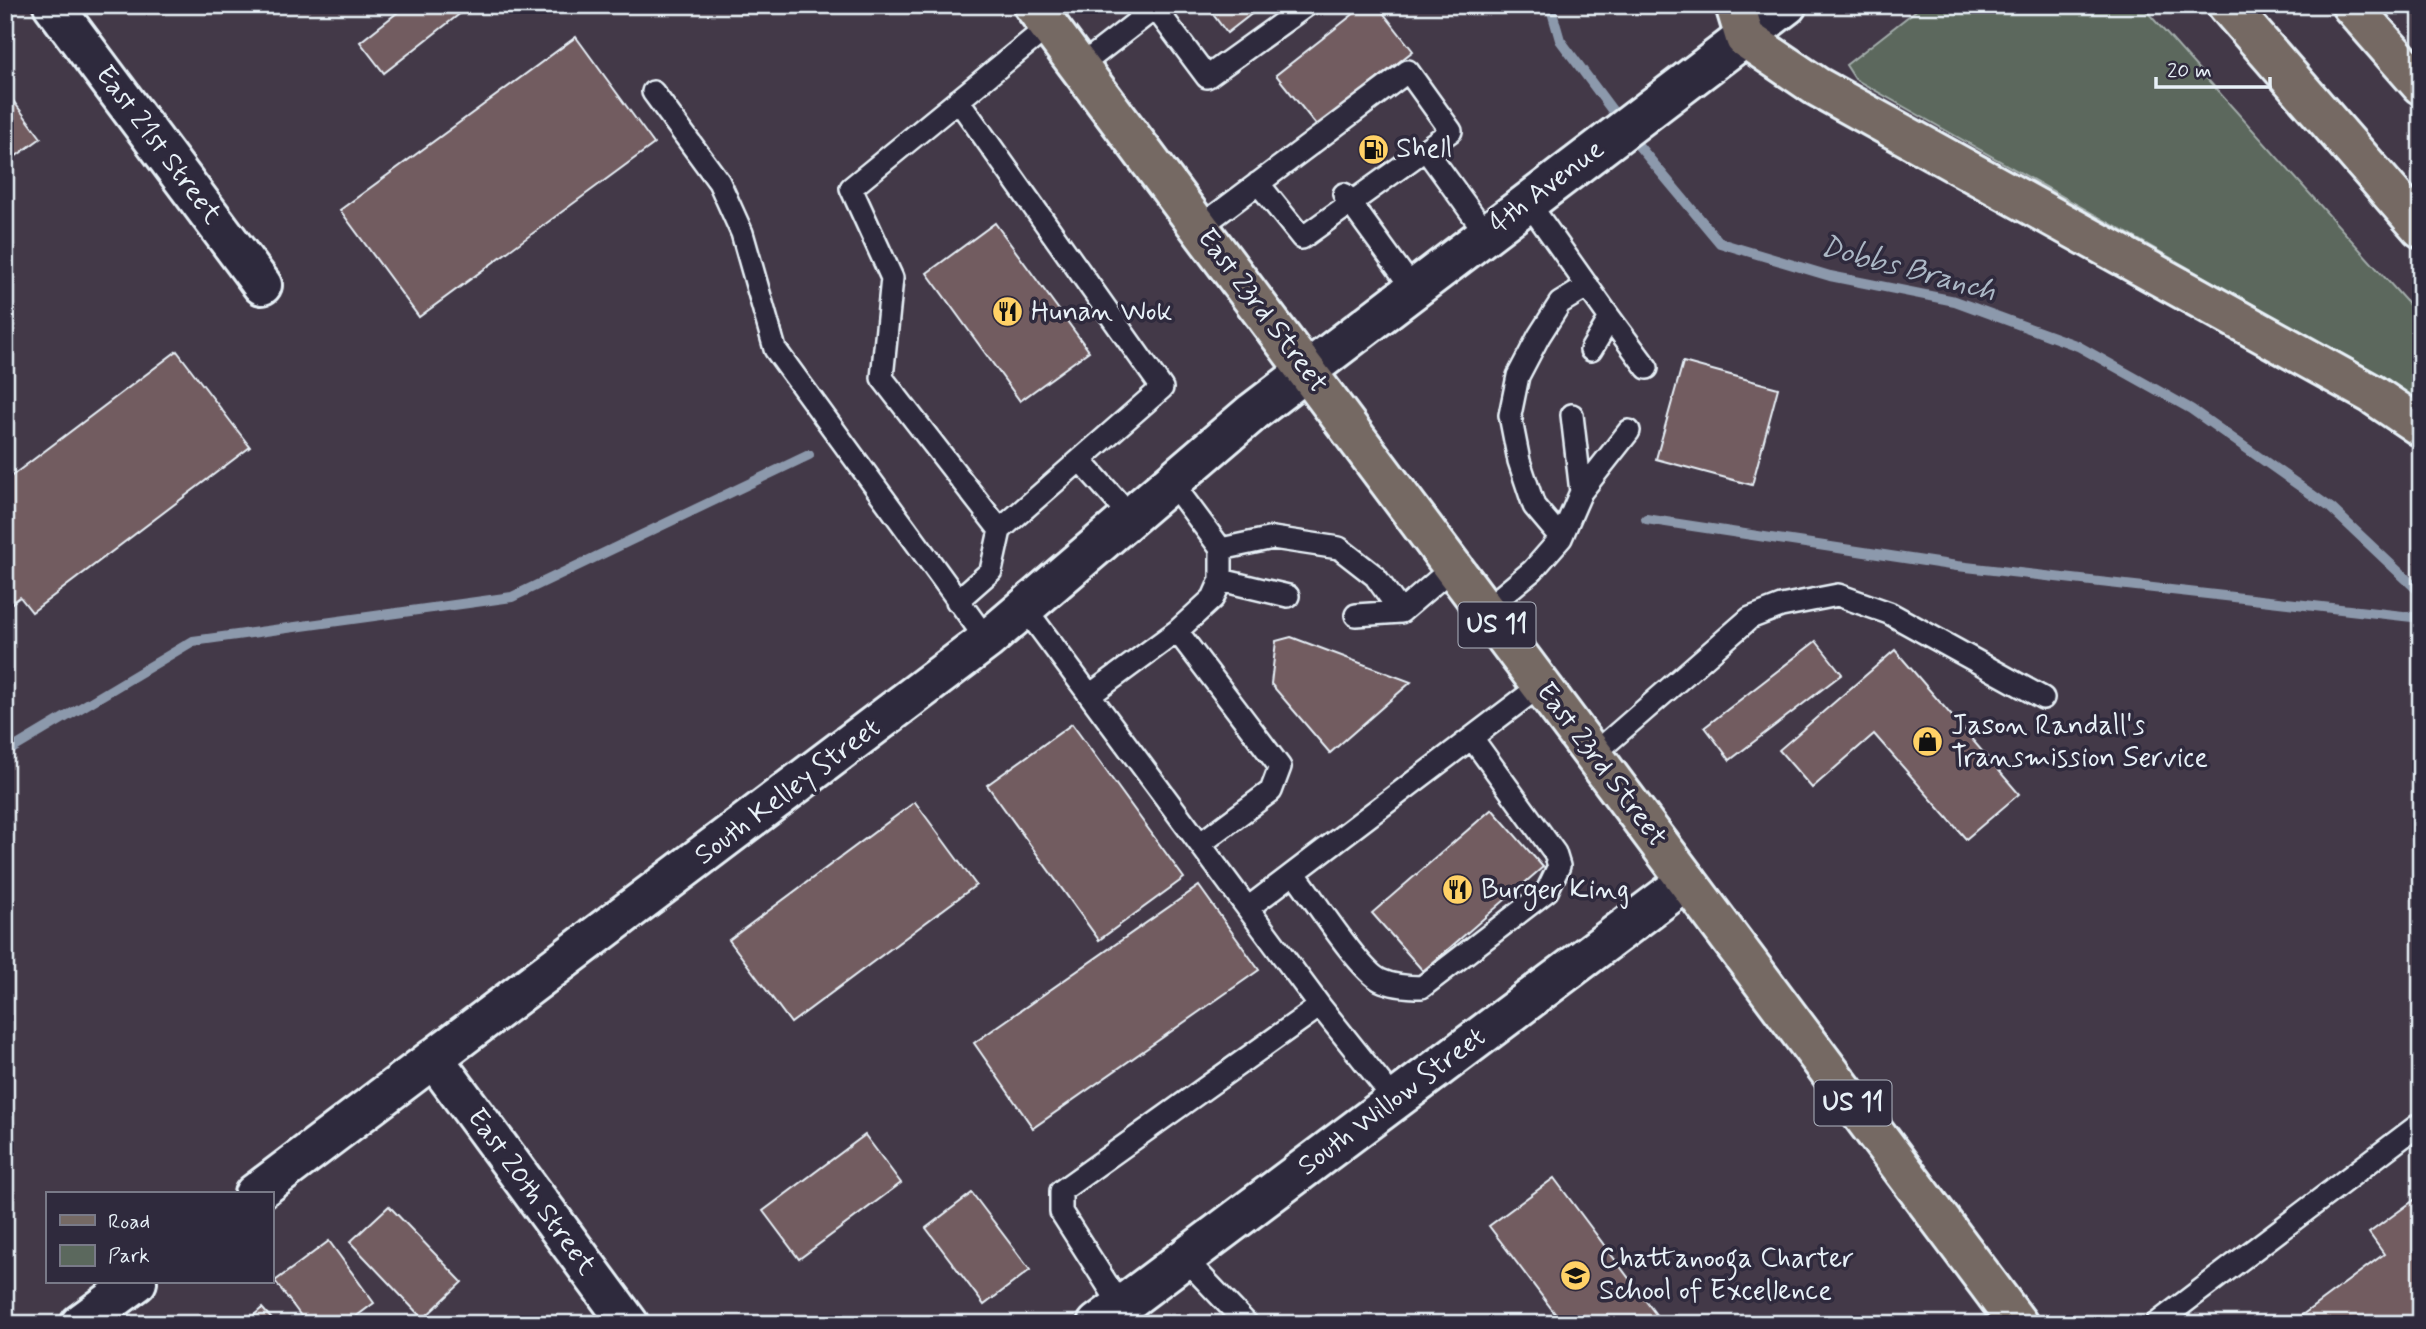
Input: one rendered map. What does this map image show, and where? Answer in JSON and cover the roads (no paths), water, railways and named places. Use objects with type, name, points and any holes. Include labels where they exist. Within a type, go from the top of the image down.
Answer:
[{"type":"main road","name":"East 21st Street","points":[[53,5],[262,285]]},
{"type":"main road","name":"4th Avenue","points":[[1307,369],[1528,202],[1740,21],[1787,5]]},
{"type":"main road","points":[[2227,5],[2421,228]]},
{"type":"main road","points":[[2351,5],[2421,85]]},
{"type":"main road","name":"East 23rd Street","points":[[1041,16],[2018,1324]]},
{"type":"main road","points":[[1740,21],[1816,86],[2372,394],[2421,427]]},
{"type":"main road","name":"South Kelley Street","points":[[257,1192],[987,640],[1307,369]]},
{"type":"main road","name":"South Willow Street","points":[[1109,1315],[1687,881]]},
{"type":"main road","name":"East 20th Street","points":[[434,1059],[629,1324]]},
{"type":"main road","points":[[80,1324],[134,1284]]},
{"type":"lane","points":[[1079,66],[1154,7],[1207,77],[1307,5]]},
{"type":"lane","points":[[1000,530],[882,378],[892,278],[850,188],[958,100],[1041,16]]},
{"type":"lane","points":[[1200,227],[1258,183],[1311,153],[1358,118],[1408,71],[1451,131],[1426,150],[1395,163],[1347,197],[1302,238],[1258,183]]},
{"type":"lane","points":[[653,92],[719,182],[742,233],[775,349],[987,640]]},
{"type":"lane","points":[[957,601],[991,571],[1000,530],[1162,388],[958,100]]},
{"type":"lane","points":[[1426,150],[1486,233]]},
{"type":"lane","points":[[1347,197],[1413,289]]},
{"type":"lane","points":[[1528,202],[1647,368]]},
{"type":"lane","points":[[1561,538],[1534,506],[1519,461],[1510,415],[1518,376],[1539,336],[1560,303],[1588,286]]},
{"type":"lane","points":[[1591,350],[1610,318]]},
{"type":"lane","points":[[1572,415],[1581,492]]},
{"type":"lane","points":[[1485,610],[1533,570],[1561,538],[1581,492],[1629,431]]},
{"type":"lane","points":[[1080,460],[1131,517]]},
{"type":"lane","points":[[1090,695],[1177,631],[1213,598],[1221,580],[1221,549],[1172,483]]},
{"type":"lane","points":[[1221,549],[1273,538],[1339,548],[1375,576],[1401,611]]},
{"type":"lane","points":[[1356,615],[1401,611],[1453,567]]},
{"type":"lane","points":[[1221,580],[1287,596]]},
{"type":"lane","points":[[1593,755],[1750,618],[1781,606],[1838,595],[1889,613],[2043,698]]},
{"type":"lane","points":[[1025,608],[1320,1006],[1395,1100]]},
{"type":"lane","points":[[1177,631],[1280,767],[1271,791],[1200,844]]},
{"type":"lane","points":[[1248,908],[1541,685]]},
{"type":"lane","points":[[1296,874],[1360,961],[1378,979],[1404,987],[1422,987],[1548,891],[1559,866],[1555,853],[1472,737]]},
{"type":"lane","points":[[1109,1315],[1061,1212],[1061,1191],[1320,1006]]},
{"type":"lane","points":[[2157,1324],[2421,1123]]},
{"type":"lane","points":[[1185,1259],[1247,1324]]},
{"type":"waterway","name":"Dobbs Branch","points":[[1550,5],[1560,40],[1638,145],[1720,243],[1830,276],[1955,301],[2078,346],[2191,409],[2331,508],[2421,593]]},
{"type":"waterway","points":[[5,753],[193,641],[512,597],[809,455]]},
{"type":"waterway","points":[[1646,519],[1957,566],[2421,618]]},
{"type":"place","name":"Shell","points":[[1373,149]]},
{"type":"place","name":"Hunan Wok","points":[[1008,312]]},
{"type":"place","name":"Jason Randall's Transmission Service","points":[[1928,742]]},
{"type":"place","name":"Burger King","points":[[1458,890]]},
{"type":"place","name":"Chattanooga Charter School of Excellence","points":[[1576,1275]]}]
